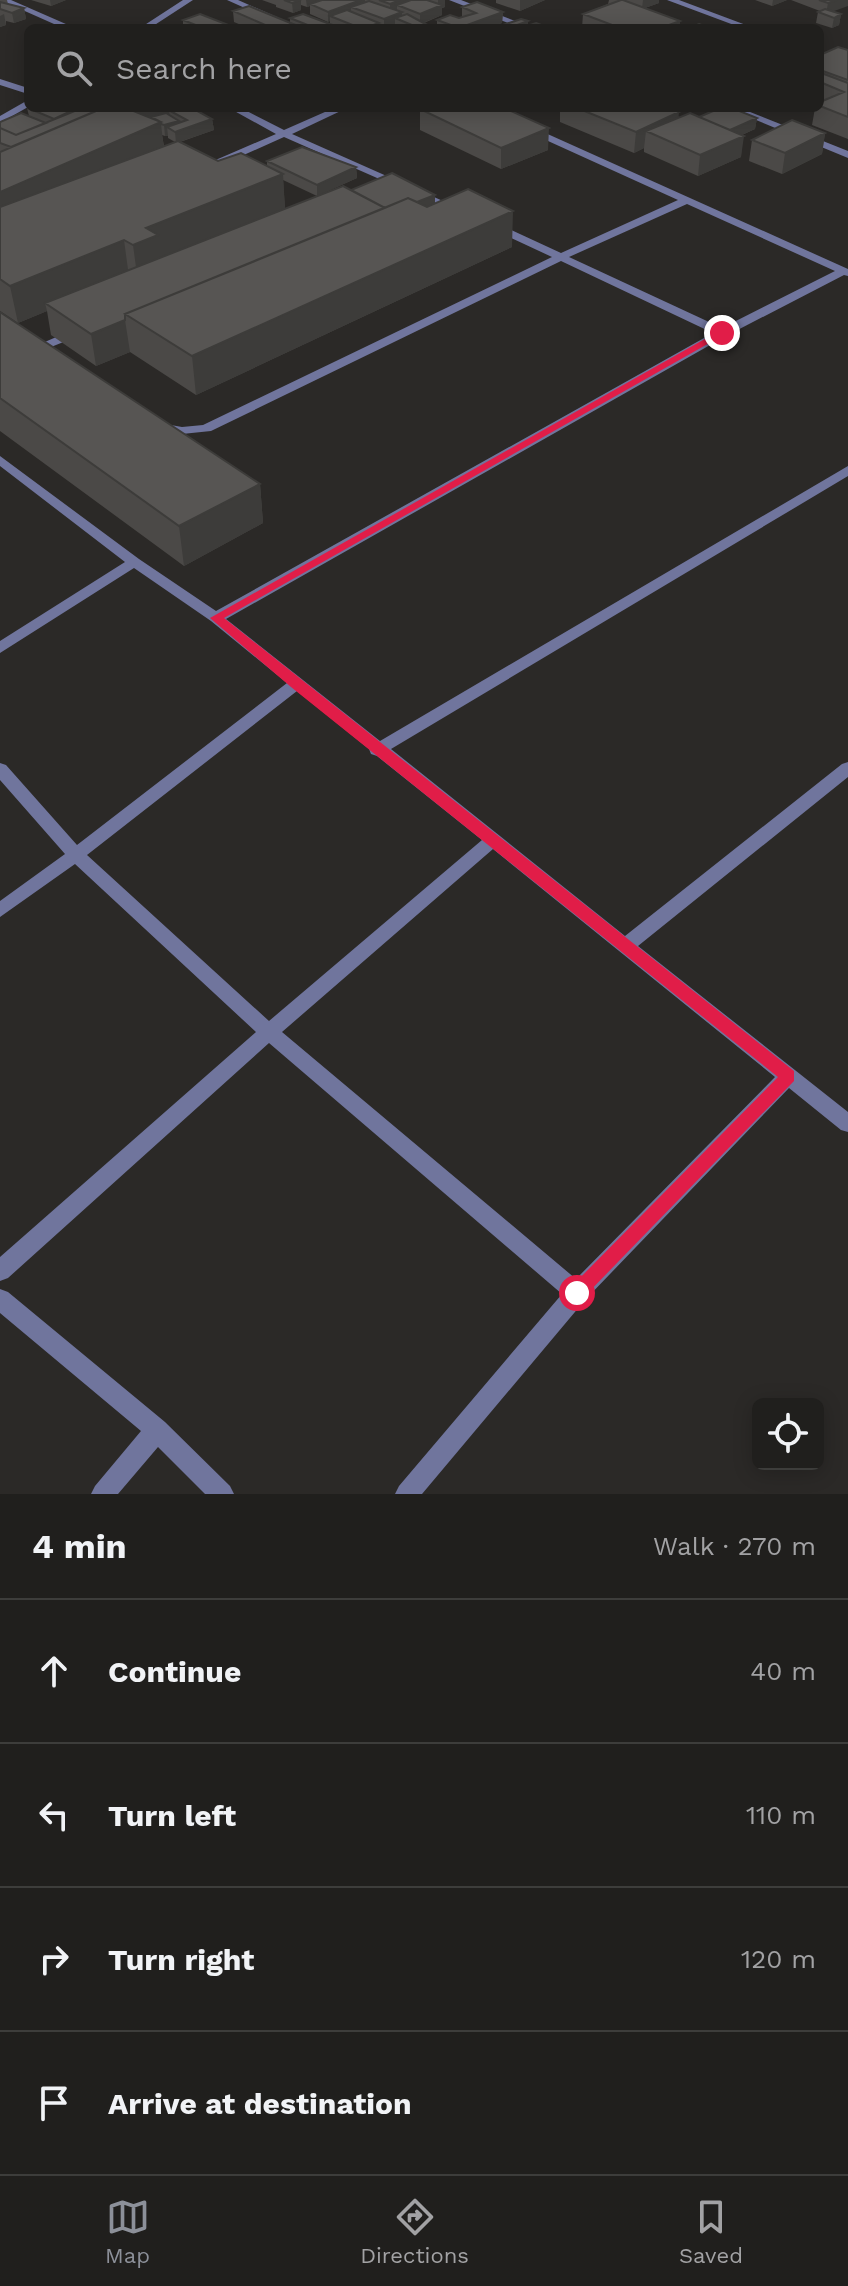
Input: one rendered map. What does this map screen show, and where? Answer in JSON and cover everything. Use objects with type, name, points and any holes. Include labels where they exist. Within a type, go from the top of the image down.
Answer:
[{"type":"street","points":[[4,0],[61,24]]},
{"type":"street","points":[[150,24],[189,0]]},
{"type":"street","points":[[231,0],[288,24]]},
{"type":"street","points":[[453,0],[518,24]]},
{"type":"street","points":[[671,0],[739,24]]},
{"type":"street","points":[[0,82],[24,90]]},
{"type":"street","points":[[0,120],[24,105]]},
{"type":"street","points":[[242,112],[284,134],[469,215]]},
{"type":"street","points":[[199,170],[333,112]]},
{"type":"street","points":[[742,112],[848,155]]},
{"type":"street","points":[[512,121],[846,272]]},
{"type":"street","points":[[401,198],[416,192]]},
{"type":"street","points":[[150,421],[170,430],[206,428],[563,256],[687,200]]},
{"type":"street","points":[[482,221],[563,256],[722,333]]},
{"type":"street","points":[[216,618],[722,333],[846,272]]},
{"type":"street","points":[[37,348],[96,324]]},
{"type":"street","points":[[25,339],[50,356]]},
{"type":"street","points":[[0,460],[134,562],[216,618],[377,750],[848,1124]]},
{"type":"street","points":[[377,750],[848,470]]},
{"type":"street","points":[[0,648],[134,562]]},
{"type":"street","points":[[0,910],[76,855],[295,684]]},
{"type":"street","points":[[625,946],[848,768]]},
{"type":"street","points":[[0,769],[76,855],[269,1032],[577,1293]]},
{"type":"street","points":[[0,1271],[269,1032],[492,841]]},
{"type":"street","points":[[407,1494],[577,1293],[789,1076]]},
{"type":"street","points":[[0,1299],[157,1430],[222,1494]]},
{"type":"street","points":[[103,1494],[157,1430]]},
{"type":"building","points":[[322,0],[361,0],[328,12],[310,4]]},
{"type":"building","points":[[379,0],[400,0],[390,4]]},
{"type":"building","points":[[411,0],[427,0],[442,5],[420,14],[397,5]]},
{"type":"building","points":[[623,0],[680,21],[672,24],[609,24],[583,14]]},
{"type":"building","points":[[369,1],[402,12],[384,19],[351,7]]},
{"type":"building","points":[[0,2],[24,8],[12,13],[0,9]]},
{"type":"building","points":[[477,2],[503,12],[470,24],[448,24],[437,20],[450,15],[459,18],[476,13],[462,7]]},
{"type":"building","points":[[249,6],[293,24],[263,24],[233,11]]},
{"type":"building","points":[[825,9],[841,14],[834,18],[818,12]]},
{"type":"building","points":[[347,10],[379,23],[350,24],[330,16]]},
{"type":"building","points":[[200,14],[226,24],[193,24],[183,20]]},
{"type":"building","points":[[303,14],[330,24],[305,24],[290,18]]},
{"type":"building","points":[[407,14],[426,24],[409,24],[395,18]]},
{"type":"building","points":[[521,19],[528,21],[520,24],[506,24]]},
{"type":"building","points":[[838,47],[848,50],[848,80],[824,71],[824,53]]},
{"type":"building","points":[[824,74],[848,83],[848,117],[824,108],[824,100],[844,92],[824,84]]},
{"type":"building","points":[[37,112],[69,112],[54,119]]},
{"type":"building","points":[[72,112],[94,112],[11,147],[0,143],[0,128],[16,135]]},
{"type":"building","points":[[94,112],[136,112],[161,122],[0,192],[0,152]]},
{"type":"building","points":[[172,112],[199,112],[212,119],[175,132],[167,127],[187,120]]},
{"type":"building","points":[[426,112],[513,112],[549,128],[501,148]]},
{"type":"building","points":[[587,112],[679,112],[636,132]]},
{"type":"building","points":[[711,112],[742,112],[757,118],[730,130],[699,117]]},
{"type":"building","points":[[21,113],[46,123],[16,135],[0,128],[0,122]]},
{"type":"building","points":[[166,113],[179,121],[164,125],[151,117]]},
{"type":"building","points":[[690,113],[744,136],[700,155],[646,131]]},
{"type":"building","points":[[792,120],[825,133],[785,153],[752,140]]},
{"type":"building","points":[[178,141],[218,161],[241,153],[283,174],[146,228],[158,235],[133,245],[124,240],[10,286],[0,279],[0,207]]},
{"type":"building","points":[[302,147],[356,167],[317,185],[267,161]]},
{"type":"building","points":[[392,173],[435,195],[417,202],[408,198],[385,208],[351,190]]},
{"type":"building","points":[[343,186],[385,208],[125,314],[125,320],[91,334],[45,303]]},
{"type":"building","points":[[468,189],[513,211],[192,356],[125,314],[408,198],[427,207]]},
{"type":"building","points":[[0,312],[260,484],[179,526],[0,398]]},
{"type":"route","points":[[577,1293],[789,1076],[216,618],[722,333]]}]
